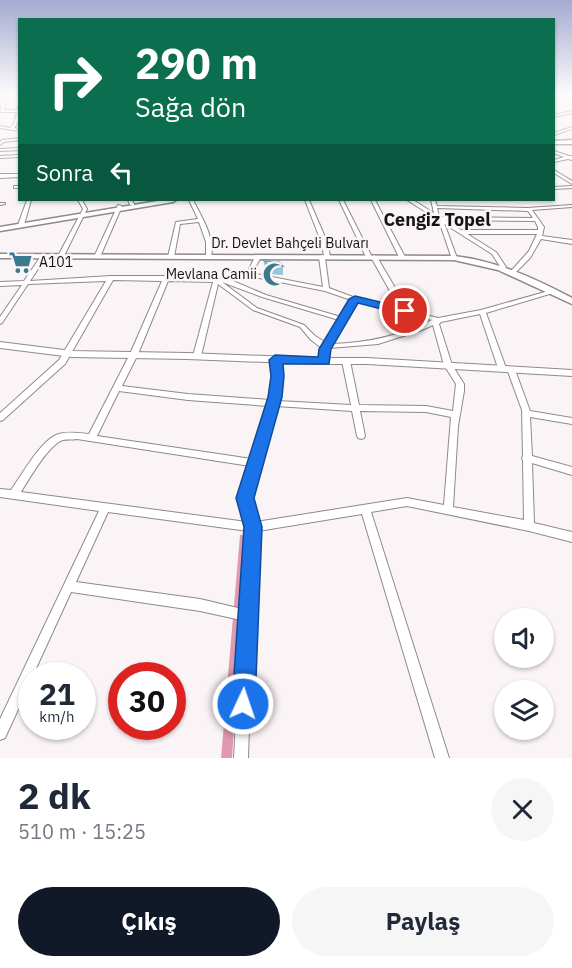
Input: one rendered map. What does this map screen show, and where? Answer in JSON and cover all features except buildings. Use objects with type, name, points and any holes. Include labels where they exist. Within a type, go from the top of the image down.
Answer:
[{"type":"main road","points":[[555,143],[572,141]]},
{"type":"main road","points":[[0,228],[165,201]]},
{"type":"main road","points":[[120,207],[131,202]]},
{"type":"main road","name":"Dr. Devlet Bahçeli Bulvarı","points":[[0,256],[454,258],[514,271],[572,301]]},
{"type":"street","points":[[8,128],[18,130]]},
{"type":"street","points":[[555,134],[571,128]]},
{"type":"street","points":[[0,144],[3,141],[18,139]]},
{"type":"street","points":[[0,150],[18,149]]},
{"type":"street","points":[[555,152],[571,158]]},
{"type":"street","points":[[0,157],[18,156]]},
{"type":"street","points":[[555,161],[571,158]]},
{"type":"street","points":[[555,173],[572,185]]},
{"type":"street","points":[[0,176],[18,175]]},
{"type":"street","points":[[563,177],[572,176]]},
{"type":"street","points":[[555,188],[572,185]]},
{"type":"street","points":[[21,224],[29,201]]},
{"type":"street","points":[[61,256],[85,209],[81,201]]},
{"type":"street","points":[[192,201],[201,220],[210,248],[209,257]]},
{"type":"street","points":[[307,201],[325,244],[326,290]]},
{"type":"street","points":[[342,201],[371,257],[405,311]]},
{"type":"street","points":[[374,201],[402,257]]},
{"type":"street","points":[[412,201],[494,253],[503,267]]},
{"type":"street","points":[[433,201],[454,258]]},
{"type":"street","points":[[544,201],[550,208]]},
{"type":"street","points":[[436,207],[530,210],[572,206]]},
{"type":"street","points":[[97,256],[120,207]]},
{"type":"street","points":[[514,271],[527,259],[540,235],[541,227],[530,210]]},
{"type":"street","points":[[439,217],[536,220]]},
{"type":"street","points":[[171,257],[178,223],[201,220]]},
{"type":"street","points":[[462,232],[540,235],[572,242]]},
{"type":"street","points":[[0,322],[43,257]]},
{"type":"street","points":[[249,274],[258,257]]},
{"type":"street","points":[[228,281],[249,274],[326,290],[438,320]]},
{"type":"street","points":[[0,418],[62,362],[111,278]]},
{"type":"street","points":[[0,284],[111,278],[228,281],[264,296],[342,319]]},
{"type":"street","points":[[91,439],[134,354],[166,278]]},
{"type":"street","points":[[216,280],[255,309],[302,326],[313,338],[327,345],[378,342],[420,329],[438,320],[482,312],[554,291]]},
{"type":"street","points":[[197,356],[216,280]]},
{"type":"street","points":[[324,361],[327,345],[355,299]]},
{"type":"street","points":[[482,312],[526,413],[529,526]]},
{"type":"street","points":[[438,320],[436,324],[448,365],[460,384],[448,509]]},
{"type":"street","points":[[0,345],[67,353],[448,365],[572,373]]},
{"type":"street","points":[[241,758],[253,527],[245,498],[273,403],[278,376],[275,360]]},
{"type":"street","points":[[346,361],[361,436]]},
{"type":"street","points":[[116,388],[354,409],[402,407],[456,415]]},
{"type":"street","points":[[526,413],[572,421]]},
{"type":"street","points":[[14,494],[48,448],[58,439],[77,436],[255,463]]},
{"type":"street","points":[[526,458],[572,471]]},
{"type":"street","points":[[0,492],[253,527],[297,522],[407,502],[529,526],[572,537]]},
{"type":"street","points":[[0,733],[105,507]]},
{"type":"street","points":[[365,508],[442,758]]},
{"type":"street","points":[[69,586],[200,604],[247,616]]},
{"type":"shaded area","points":[[250,534],[242,600],[232,758],[221,758],[240,535]]},
{"type":"place","name":"A101","points":[[21,262]]},
{"type":"place","name":"Mevlana Camii","points":[[275,274]]},
{"type":"district","name":"Cengiz Topel","points":[[437,219]]},
{"type":"route","points":[[243,704],[253,527],[245,498],[275,397],[278,376],[275,360],[324,361],[325,349],[355,299],[405,311]]}]
